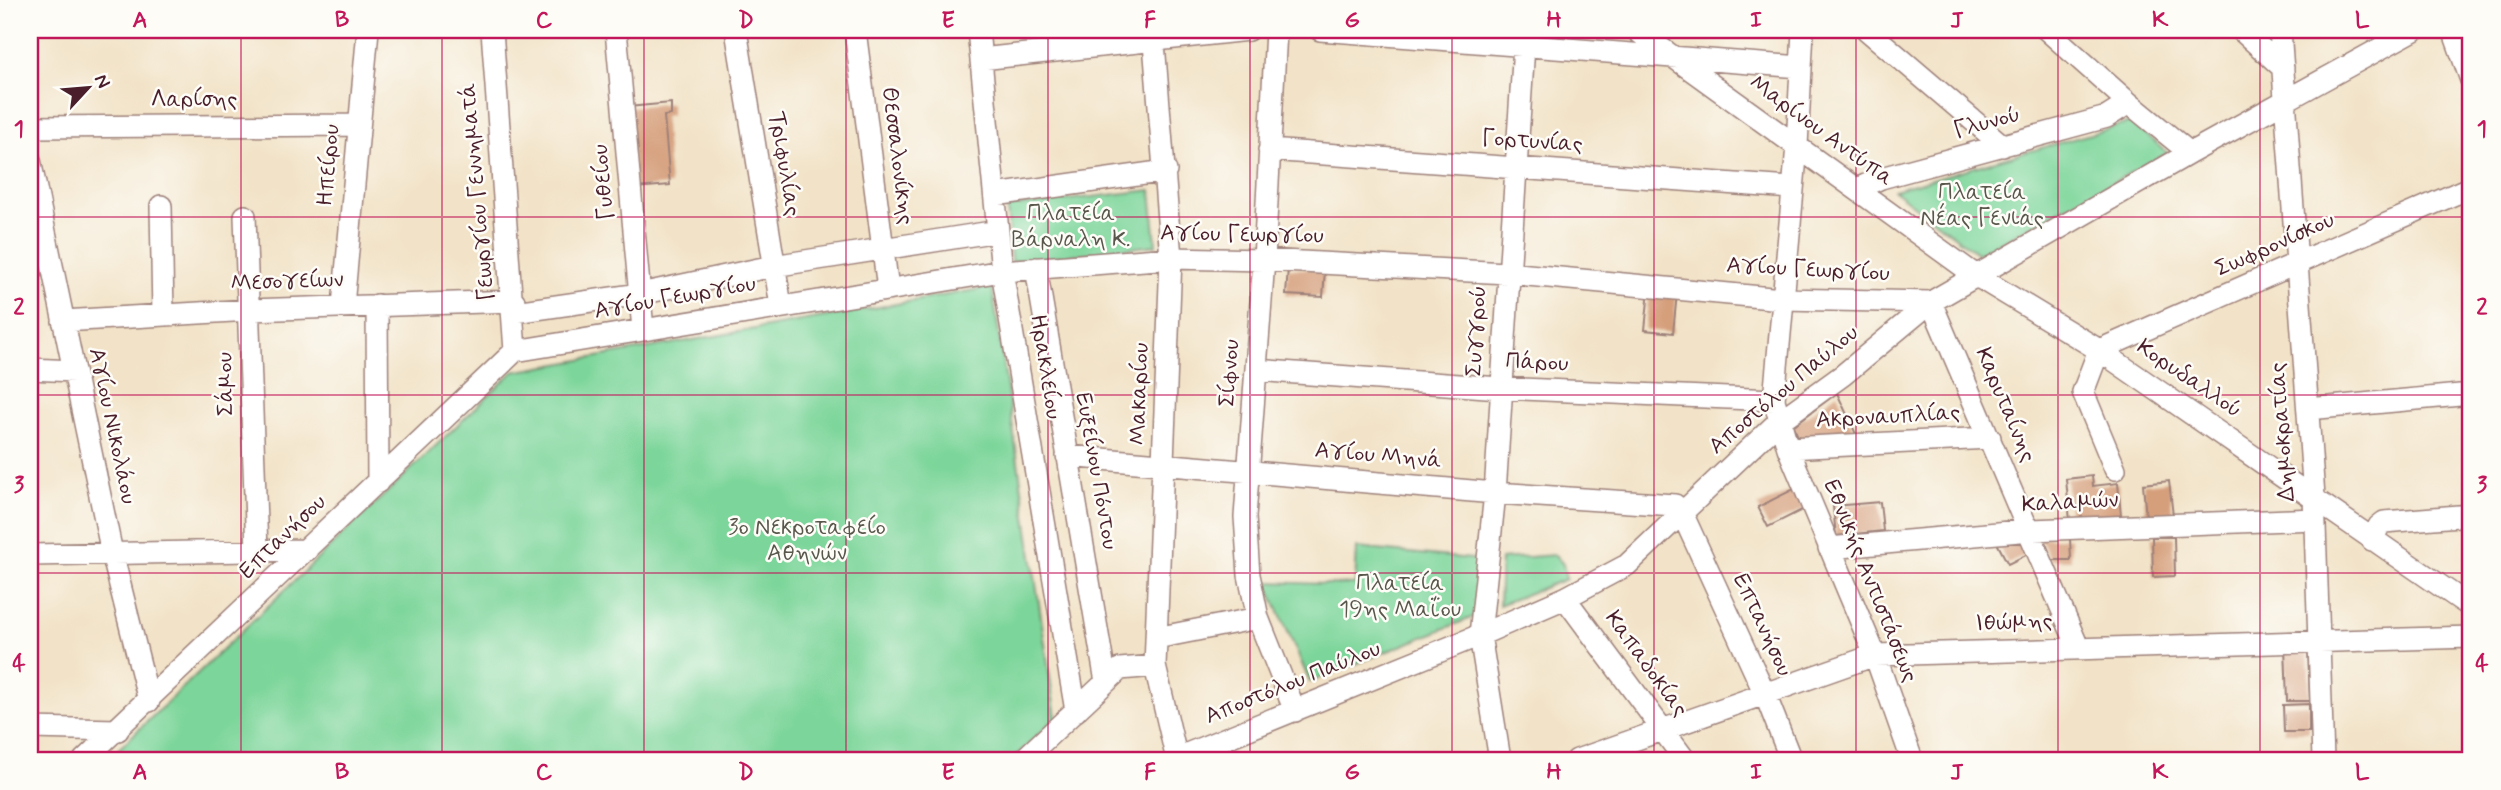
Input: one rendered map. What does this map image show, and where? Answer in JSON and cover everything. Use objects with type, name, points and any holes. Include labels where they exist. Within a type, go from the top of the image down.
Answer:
[{"type":"street","name":"Ηπείρου","points":[[343,306],[368,30]]},
{"type":"street","name":"Γεωργίου Γεννηματά","points":[[492,30],[496,112],[514,306],[515,351]]},
{"type":"street","name":"Γυθείου","points":[[617,30],[643,330]]},
{"type":"street","name":"Τριφυλίας","points":[[736,30],[781,306]]},
{"type":"street","name":"Θεσσαλονίκης","points":[[855,30],[888,289]]},
{"type":"street","name":"Ηρακλείου","points":[[978,30],[1002,271],[1076,712]]},
{"type":"street","points":[[981,59],[1154,35],[1248,30]]},
{"type":"street","name":"Σίφνου","points":[[1276,30],[1264,260],[1245,517],[1247,552],[1258,618],[1295,712]]},
{"type":"street","points":[[1320,30],[1524,38],[1801,67]]},
{"type":"street","name":"Μαρίνου Αντύπα","points":[[1636,30],[1975,275]]},
{"type":"street","points":[[1778,422],[1774,400],[1791,188],[1797,146],[1803,30]]},
{"type":"street","points":[[1867,30],[2003,146]]},
{"type":"street","points":[[2047,30],[2190,153]]},
{"type":"street","points":[[2241,30],[2283,68]]},
{"type":"street","name":"Δημοκρατίας","points":[[2280,30],[2314,496],[2323,760]]},
{"type":"street","points":[[2371,30],[2372,52]]},
{"type":"street","name":"Αποστόλου Παύλου","points":[[1177,759],[1480,635],[1565,598],[1627,565],[1778,422],[1931,302],[2190,153],[2414,30]]},
{"type":"street","points":[[2453,30],[2471,80]]},
{"type":"street","name":"Μακαρίου","points":[[1154,35],[1171,258],[1155,666],[1177,759]]},
{"type":"street","name":"Συγγρού","points":[[1500,760],[1480,635],[1495,493],[1524,38]]},
{"type":"street","name":"Γλυνού","points":[[1857,190],[1881,178],[2107,117],[2129,103]]},
{"type":"street","name":"Λαρίσης","points":[[30,127],[359,125]]},
{"type":"street","name":"Γορτυνίας","points":[[1269,150],[1791,188]]},
{"type":"street","name":"Αγίου Νικολάου","points":[[30,160],[113,553],[149,701]]},
{"type":"street","points":[[995,195],[1166,172]]},
{"type":"street","name":"Σωφρονίσκου","points":[[2099,350],[2471,187]]},
{"type":"street","points":[[161,206],[163,315]]},
{"type":"street","name":"Σάμου","points":[[245,216],[257,551]]},
{"type":"street","name":"Μεσογείων","points":[[63,321],[343,306],[514,306],[640,293],[774,266],[998,231]]},
{"type":"street","name":"Αγίου Γεωργίου","points":[[515,351],[1002,271],[1171,258],[1264,260],[1507,273],[1783,299],[1931,302]]},
{"type":"street","name":"Ευξείνου Πόντου","points":[[1036,268],[1106,682]]},
{"type":"street","name":"Κορυδαλλού","points":[[1975,275],[2099,350],[2471,607]]},
{"type":"street","name":"Καρυταίνης","points":[[1931,302],[2031,530],[2078,647]]},
{"type":"street","points":[[377,306],[378,482]]},
{"type":"street","points":[[2099,350],[2083,392],[2115,470]]},
{"type":"street","name":"Επτανήσου","points":[[84,760],[515,351]]},
{"type":"street","points":[[30,369],[74,371]]},
{"type":"street","name":"Πάρου","points":[[1256,370],[1500,388],[1774,400]]},
{"type":"street","points":[[2308,409],[2471,394]]},
{"type":"street","name":"Εθνικής Αντιστάσεως","points":[[1778,422],[1875,655],[1912,760]]},
{"type":"street","name":"Ακροναυπλίας","points":[[1788,449],[1990,438]]},
{"type":"street","name":"Αγίου Μηνά","points":[[1067,456],[1495,493],[1675,505],[1682,513]]},
{"type":"street","name":"Επτανήσου","points":[[1682,513],[1765,694],[1791,760]]},
{"type":"street","points":[[2372,540],[2384,522],[2471,516]]},
{"type":"street","name":"Καλαμών","points":[[1829,548],[2031,530],[2315,519]]},
{"type":"street","points":[[30,555],[307,550]]},
{"type":"street","name":"Καπαδοκίας","points":[[1565,598],[1685,760]]},
{"type":"street","points":[[1156,638],[1258,618]]},
{"type":"street","name":"Ιθώμης","points":[[1577,760],[1663,732],[1875,655],[2471,637]]},
{"type":"street","points":[[1023,760],[1121,669],[1155,666]]},
{"type":"street","points":[[30,728],[118,730]]},
{"type":"green space","name":"Πλατεία Νέας Γενιάς","points":[[2132,122],[2168,153],[1978,254],[1894,190]]},
{"type":"green space","name":"Πλατεία Βάρναλη Κ.","points":[[1151,190],[1156,245],[1011,262],[1007,207]]},
{"type":"green space","name":"3ο Νεκροταφείο Αθηνών","points":[[992,287],[1056,718],[1012,760],[107,760],[513,372]]},
{"type":"green space","name":"Πλατεία 19ης Μαΐου","points":[[1357,548],[1481,560],[1476,616],[1310,682],[1266,582],[1355,585]]},
{"type":"green space","points":[[1555,555],[1563,564],[1566,579],[1499,605],[1501,559]]},
{"type":"building","points":[[671,103],[671,115],[664,116],[670,185],[635,188],[628,107]]},
{"type":"building","points":[[1288,268],[1325,270],[1323,297],[1286,295]]},
{"type":"building","points":[[1649,290],[1677,293],[1673,333],[1645,330]]},
{"type":"building","points":[[1837,393],[1856,434],[1799,438],[1793,426]]},
{"type":"building","points":[[2092,476],[2093,486],[2118,483],[2121,516],[2070,521],[2066,479]]},
{"type":"building","points":[[2169,481],[2173,516],[2146,518],[2143,484]]},
{"type":"building","points":[[1794,489],[1804,509],[1768,527],[1758,507]]},
{"type":"building","points":[[1880,502],[1883,531],[1836,536],[1833,506]]},
{"type":"building","points":[[2152,537],[2174,537],[2175,576],[2153,577]]},
{"type":"building","points":[[2025,538],[2032,552],[2008,564],[1996,541]]},
{"type":"building","points":[[2040,538],[2070,538],[2071,560],[2051,560]]},
{"type":"building","points":[[2308,645],[2310,701],[2287,701],[2285,646]]},
{"type":"building","points":[[2309,704],[2309,732],[2284,732],[2283,705]]}]
